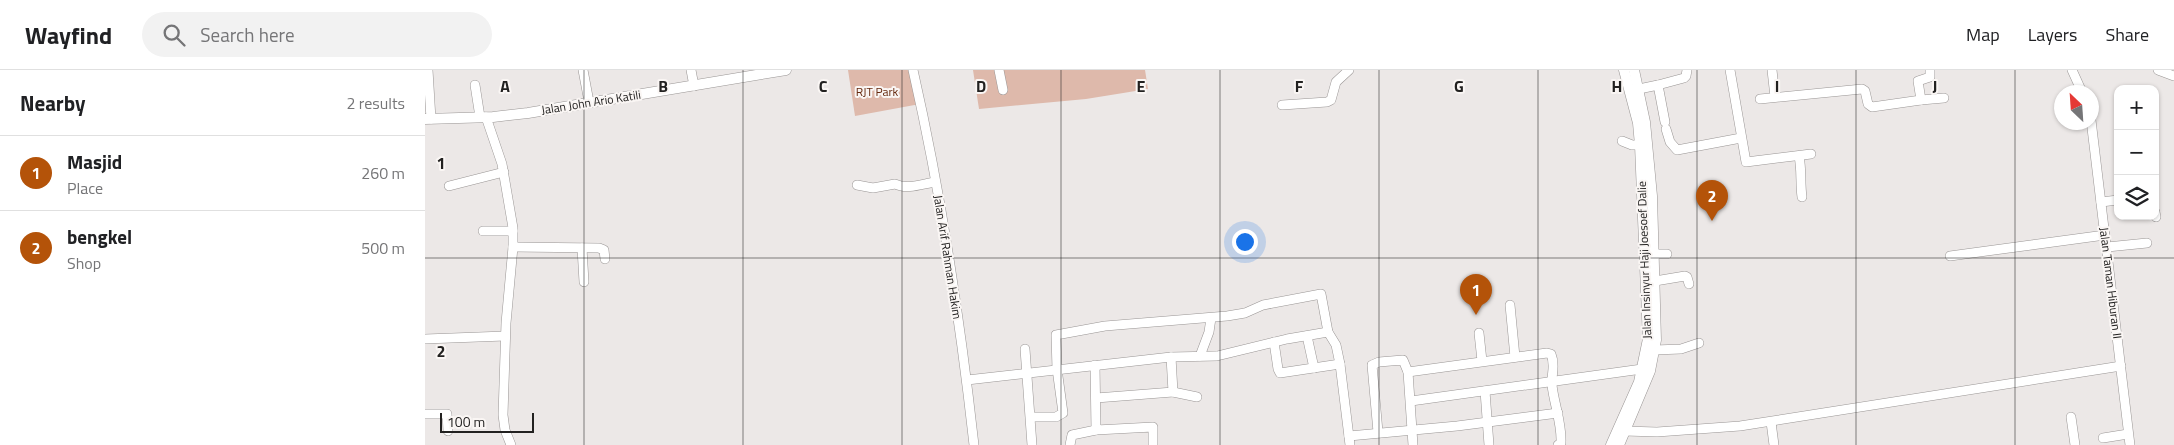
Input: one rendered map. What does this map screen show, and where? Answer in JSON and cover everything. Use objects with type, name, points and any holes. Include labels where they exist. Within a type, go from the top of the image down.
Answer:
[{"type":"main road","name":"Jalan John Ario Katili","points":[[428,119],[483,117],[694,86],[786,70]]},
{"type":"main road","name":"Jalan Insinyur Haji Joesoef Dalie","points":[[1611,445],[1639,382],[1648,339],[1640,145],[1636,116],[1625,70]]},
{"type":"main road","name":"Jalan Insinyur Haji Joesoef Dalie","points":[[1619,445],[1650,371],[1655,350],[1655,281],[1648,141],[1634,70]]},
{"type":"street","points":[[428,70],[428,119]]},
{"type":"street","points":[[583,70],[589,102]]},
{"type":"street","points":[[691,70],[694,86]]},
{"type":"street","name":"Jalan Arif Rahman Hakim","points":[[913,70],[932,155],[967,380],[974,445]]},
{"type":"street","points":[[999,70],[1003,90]]},
{"type":"street","points":[[1282,105],[1327,102],[1331,100],[1336,82],[1349,70]]},
{"type":"street","points":[[1639,88],[1658,85],[1685,77],[1687,70]]},
{"type":"street","points":[[1730,70],[1741,138],[1747,162],[1811,154]]},
{"type":"street","points":[[1772,70],[1775,97]]},
{"type":"street","points":[[1921,100],[1918,81],[1930,77],[1930,70]]},
{"type":"street","points":[[2072,70],[2079,85]]},
{"type":"street","points":[[2158,70],[2174,76]]},
{"type":"street","points":[[475,85],[483,117],[504,172],[511,209],[513,247],[505,336],[503,416],[505,430],[511,445]]},
{"type":"street","points":[[1658,85],[1670,142],[1677,150],[1741,138]]},
{"type":"street","points":[[1760,99],[1862,88],[1865,92],[1867,104],[1872,107],[1944,98]]},
{"type":"street","name":"Jalan Taman Hiburan II","points":[[2092,130],[2130,445]]},
{"type":"street","points":[[1622,141],[1632,145],[1640,145]]},
{"type":"street","points":[[1799,156],[1802,173],[1800,183],[1802,197]]},
{"type":"street","points":[[449,186],[504,172]]},
{"type":"street","points":[[857,185],[873,188],[893,180],[900,187],[908,187],[935,182]]},
{"type":"street","points":[[2101,202],[2114,200]]},
{"type":"street","points":[[483,230],[513,231]]},
{"type":"street","points":[[1949,256],[2105,235]]},
{"type":"street","points":[[2107,247],[2147,243]]},
{"type":"street","points":[[513,247],[603,249],[605,259]]},
{"type":"street","points":[[582,248],[584,282]]},
{"type":"street","points":[[1654,254],[1667,254]]},
{"type":"street","points":[[1655,281],[1685,276],[1689,284]]},
{"type":"street","points":[[1031,417],[1062,415],[1055,338],[1057,334],[1105,326],[1211,318],[1245,312],[1263,305],[1321,294],[1328,332],[1335,345],[1340,364],[1350,440],[1379,432],[1487,423],[1558,413]]},
{"type":"street","points":[[1510,305],[1515,357]]},
{"type":"street","points":[[1200,356],[1209,332],[1211,318]]},
{"type":"street","points":[[967,380],[1171,357],[1217,356],[1274,342],[1328,332]]},
{"type":"street","points":[[1479,333],[1482,361]]},
{"type":"street","points":[[425,339],[505,336]]},
{"type":"street","points":[[1307,336],[1314,368]]},
{"type":"street","points":[[1274,342],[1280,373],[1340,364]]},
{"type":"street","points":[[1655,350],[1681,348],[1699,343]]},
{"type":"street","points":[[1025,349],[1032,445]]},
{"type":"street","points":[[1408,372],[1482,361],[1551,354],[1561,440],[1558,445]]},
{"type":"street","points":[[1171,357],[1173,392]]},
{"type":"street","points":[[1379,432],[1372,365],[1379,362],[1401,360],[1405,363],[1408,372],[1413,445]]},
{"type":"street","points":[[1095,365],[1096,430]]},
{"type":"street","points":[[1625,431],[1657,432],[1771,422],[2121,366]]},
{"type":"street","points":[[1411,401],[1643,369]]},
{"type":"street","points":[[1485,391],[1489,445]]},
{"type":"street","points":[[1096,398],[1173,392],[1197,398]]},
{"type":"street","points":[[425,414],[447,414],[448,431]]},
{"type":"street","points":[[2071,417],[2075,445]]},
{"type":"street","points":[[1771,422],[1774,445]]},
{"type":"street","points":[[1070,445],[1072,435],[1096,430],[1153,427],[1153,445]]},
{"type":"street","points":[[2103,438],[2128,434]]},
{"type":"green space","name":"RJT Park","points":[[848,70],[913,70],[920,104],[855,116]]},
{"type":"green space","points":[[973,70],[1145,70],[1148,89],[1086,99],[979,109]]},
{"type":"place","name":"bengkel","points":[[1712,221]]},
{"type":"place","name":"Masjid","points":[[1476,315]]}]
